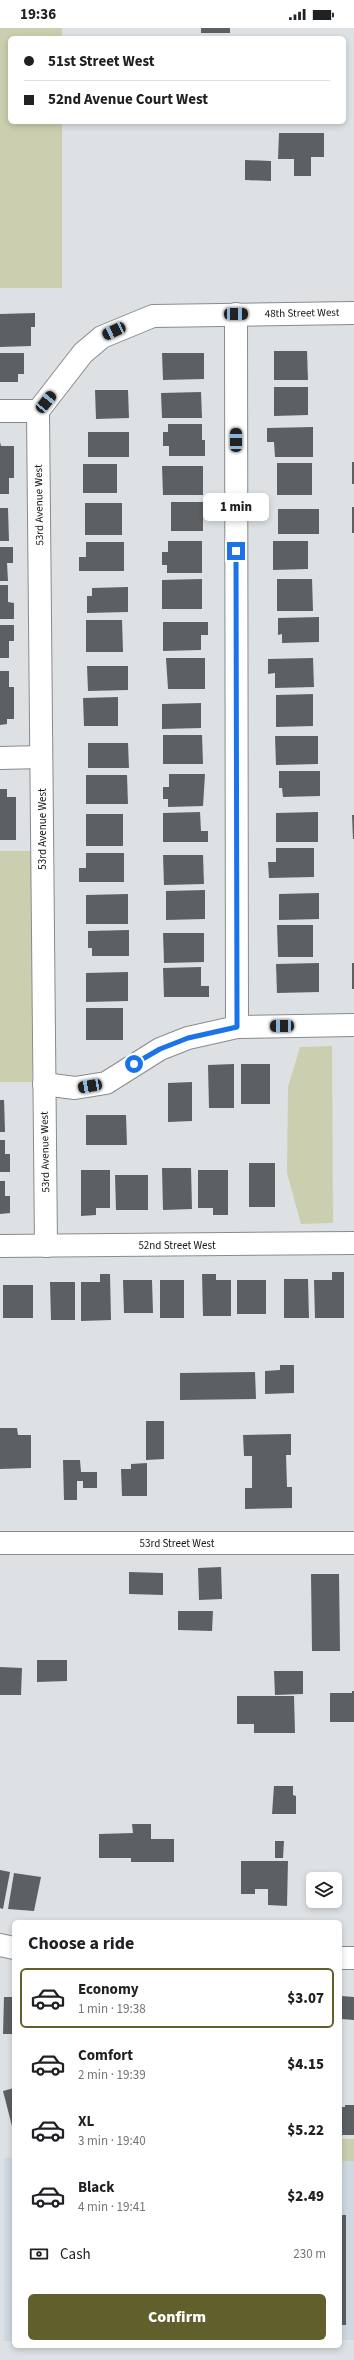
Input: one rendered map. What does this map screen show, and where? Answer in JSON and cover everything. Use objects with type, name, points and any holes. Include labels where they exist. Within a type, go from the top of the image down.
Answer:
[{"type":"street","name":"48th Street West","points":[[38,411],[83,353],[102,337],[153,316],[354,313]]},
{"type":"street","points":[[236,314],[237,1027]]},
{"type":"street","points":[[0,411],[38,411]]},
{"type":"street","name":"53rd Avenue West","points":[[38,411],[46,1246]]},
{"type":"street","points":[[0,758],[41,757]]},
{"type":"street","points":[[44,1084],[75,1088],[106,1083],[160,1049],[188,1038],[237,1027],[354,1025]]},
{"type":"street","name":"52nd Street West","points":[[0,1246],[354,1243]]},
{"type":"street","name":"53rd Street West","points":[[0,1543],[354,1543]]},
{"type":"street","points":[[0,1945],[12,1948]]},
{"type":"street","points":[[342,1958],[354,1958]]},
{"type":"shaded area","points":[[4,2158],[12,2158],[12,2341],[4,2341]]},
{"type":"shaded area","points":[[342,2161],[354,2161],[354,2340],[342,2340]]},
{"type":"green space","points":[[0,28],[62,28],[62,36],[8,36],[8,124],[62,124],[62,288],[0,288]]},
{"type":"green space","points":[[0,851],[32,851],[32,1082],[0,1082]]},
{"type":"green space","points":[[332,1046],[333,1223],[301,1224],[287,1173],[288,1087],[300,1047]]},
{"type":"green space","points":[[342,2139],[354,2139],[354,2161],[342,2161]]},
{"type":"building","points":[[201,28],[230,28],[230,33],[201,33]]},
{"type":"building","points":[[279,133],[324,133],[324,157],[311,157],[311,176],[294,176],[294,159],[278,159]]},
{"type":"building","points":[[245,160],[271,161],[271,181],[245,180]]},
{"type":"building","points":[[35,313],[35,327],[31,327],[31,346],[0,347],[0,314]]},
{"type":"building","points":[[274,351],[307,351],[308,380],[274,380]]},
{"type":"building","points":[[0,353],[24,353],[24,374],[18,374],[18,382],[0,382]]},
{"type":"building","points":[[162,353],[204,353],[204,379],[163,380]]},
{"type":"building","points":[[274,387],[308,387],[308,415],[274,416]]},
{"type":"building","points":[[95,390],[128,390],[129,418],[96,419]]},
{"type":"building","points":[[201,392],[202,418],[162,418],[161,393]]},
{"type":"building","points":[[168,424],[202,424],[202,440],[205,440],[205,456],[169,456],[169,446],[163,446],[163,432],[168,432]]},
{"type":"building","points":[[313,427],[313,457],[275,457],[274,442],[267,442],[267,428]]},
{"type":"building","points":[[88,432],[129,432],[129,457],[88,457]]},
{"type":"building","points":[[0,442],[1,446],[14,446],[14,478],[9,478],[9,494],[0,494]]},
{"type":"building","points":[[352,462],[354,462],[354,484],[352,484]]},
{"type":"building","points":[[277,463],[312,463],[312,495],[277,495]]},
{"type":"building","points":[[83,464],[117,464],[117,493],[83,493]]},
{"type":"building","points":[[162,466],[203,466],[203,495],[163,495]]},
{"type":"building","points":[[171,502],[203,502],[203,531],[171,531]]},
{"type":"building","points":[[85,503],[122,503],[122,535],[85,535]]},
{"type":"building","points":[[352,507],[354,507],[354,533],[352,533]]},
{"type":"building","points":[[0,508],[8,508],[9,541],[0,541]]},
{"type":"building","points":[[278,509],[319,509],[319,534],[278,534]]},
{"type":"building","points":[[168,541],[202,541],[202,573],[167,573],[167,565],[162,565],[162,552],[168,552]]},
{"type":"building","points":[[273,541],[308,541],[308,569],[273,570]]},
{"type":"building","points":[[86,542],[124,542],[124,571],[79,571],[79,557],[86,557]]},
{"type":"building","points":[[0,547],[13,547],[13,563],[7,563],[8,581],[0,581]]},
{"type":"building","points":[[202,579],[202,609],[162,609],[162,580]]},
{"type":"building","points":[[277,579],[312,579],[313,611],[277,611]]},
{"type":"building","points":[[0,585],[8,585],[8,602],[14,603],[14,619],[0,619]]},
{"type":"building","points":[[128,587],[128,612],[87,613],[87,596],[92,596],[92,588]]},
{"type":"building","points":[[319,617],[319,642],[282,643],[282,634],[278,635],[278,618]]},
{"type":"building","points":[[86,620],[122,620],[123,652],[86,652]]},
{"type":"building","points":[[163,622],[208,622],[208,635],[201,635],[201,650],[163,651]]},
{"type":"building","points":[[0,625],[14,625],[14,641],[9,641],[9,658],[0,658]]},
{"type":"building","points":[[166,658],[205,658],[205,689],[168,689]]},
{"type":"building","points":[[313,658],[314,687],[275,688],[275,673],[268,674],[268,659]]},
{"type":"building","points":[[87,666],[128,666],[128,690],[88,691]]},
{"type":"building","points":[[0,671],[9,671],[9,687],[14,687],[14,719],[7,719],[7,724],[0,725]]},
{"type":"building","points":[[313,694],[313,726],[276,727],[276,695]]},
{"type":"building","points":[[118,697],[118,726],[84,726],[83,698]]},
{"type":"building","points":[[201,703],[201,728],[162,729],[162,704]]},
{"type":"building","points":[[163,735],[202,735],[203,764],[163,764]]},
{"type":"building","points":[[275,736],[318,736],[318,764],[276,765]]},
{"type":"building","points":[[88,743],[128,743],[129,768],[88,768]]},
{"type":"building","points":[[279,771],[320,771],[320,796],[283,797],[282,788],[279,788]]},
{"type":"building","points":[[169,774],[205,774],[203,806],[168,807],[168,799],[163,799],[163,787],[169,787]]},
{"type":"building","points":[[86,775],[127,775],[128,804],[86,804]]},
{"type":"building","points":[[0,789],[7,789],[7,797],[16,797],[16,840],[0,840]]},
{"type":"building","points":[[200,812],[201,831],[208,831],[208,842],[163,842],[163,813]]},
{"type":"building","points":[[318,812],[318,842],[276,842],[276,813]]},
{"type":"building","points":[[86,814],[123,814],[123,846],[86,846]]},
{"type":"building","points":[[352,815],[354,815],[354,839],[353,839]]},
{"type":"building","points":[[276,848],[314,848],[314,877],[269,878],[268,862],[276,862]]},
{"type":"building","points":[[86,853],[124,853],[124,882],[79,882],[79,868],[86,868]]},
{"type":"building","points":[[163,855],[203,855],[204,884],[164,885]]},
{"type":"building","points":[[205,890],[205,919],[166,920],[166,891]]},
{"type":"building","points":[[319,893],[319,919],[279,920],[279,894]]},
{"type":"building","points":[[128,894],[128,924],[86,924],[86,895]]},
{"type":"building","points":[[277,925],[313,925],[313,957],[278,957]]},
{"type":"building","points":[[129,930],[129,956],[92,956],[92,948],[88,948],[88,931]]},
{"type":"building","points":[[163,933],[204,933],[204,962],[164,963]]},
{"type":"building","points":[[319,963],[319,992],[277,993],[276,964]]},
{"type":"building","points":[[352,963],[354,963],[354,989],[352,989]]},
{"type":"building","points":[[201,967],[201,986],[209,986],[209,997],[164,997],[163,968]]},
{"type":"building","points":[[128,972],[128,1001],[86,1002],[86,973]]},
{"type":"building","points":[[86,1008],[123,1008],[123,1040],[86,1040]]},
{"type":"building","points":[[234,1064],[234,1108],[209,1108],[208,1065]]},
{"type":"building","points":[[241,1064],[270,1064],[270,1104],[241,1104]]},
{"type":"building","points":[[192,1082],[192,1121],[168,1122],[168,1083]]},
{"type":"building","points":[[0,1100],[4,1100],[5,1132],[0,1132]]},
{"type":"building","points":[[86,1115],[126,1115],[127,1145],[86,1145]]},
{"type":"building","points":[[0,1140],[5,1140],[5,1154],[10,1154],[10,1172],[0,1172]]},
{"type":"building","points":[[249,1163],[275,1163],[275,1207],[249,1207]]},
{"type":"building","points":[[162,1168],[191,1168],[192,1209],[163,1210]]},
{"type":"building","points":[[81,1170],[110,1170],[110,1208],[96,1208],[96,1215],[81,1216]]},
{"type":"building","points":[[198,1170],[228,1170],[228,1215],[213,1215],[213,1208],[198,1208]]},
{"type":"building","points":[[115,1175],[148,1175],[148,1210],[116,1210]]},
{"type":"building","points":[[0,1181],[5,1181],[5,1196],[10,1196],[10,1213],[0,1214]]},
{"type":"building","points":[[332,1272],[344,1272],[344,1318],[315,1318],[314,1280],[332,1280]]},
{"type":"building","points":[[100,1274],[110,1274],[111,1320],[81,1321],[81,1282],[100,1282]]},
{"type":"building","points":[[202,1274],[216,1274],[216,1280],[231,1280],[231,1316],[203,1316]]},
{"type":"building","points":[[284,1279],[308,1279],[309,1318],[284,1318]]},
{"type":"building","points":[[123,1280],[152,1280],[153,1313],[124,1313]]},
{"type":"building","points":[[160,1280],[184,1280],[184,1318],[160,1318]]},
{"type":"building","points":[[237,1280],[266,1280],[266,1314],[237,1314]]},
{"type":"building","points":[[50,1282],[75,1282],[75,1320],[51,1320]]},
{"type":"building","points":[[3,1285],[33,1285],[33,1318],[3,1318]]},
{"type":"building","points":[[280,1365],[294,1365],[294,1393],[265,1394],[265,1371],[280,1370]]},
{"type":"building","points":[[255,1372],[256,1399],[180,1400],[180,1373]]},
{"type":"building","points":[[146,1421],[164,1421],[164,1459],[146,1460]]},
{"type":"building","points":[[0,1428],[17,1428],[18,1435],[31,1435],[31,1468],[0,1469]]},
{"type":"building","points":[[291,1434],[291,1455],[286,1455],[287,1487],[292,1487],[292,1508],[245,1509],[245,1488],[252,1488],[252,1456],[244,1456],[243,1435]]},
{"type":"building","points":[[63,1460],[80,1460],[81,1472],[97,1472],[97,1488],[83,1488],[83,1481],[77,1481],[77,1500],[64,1500]]},
{"type":"building","points":[[147,1463],[147,1496],[122,1496],[121,1469],[131,1469],[131,1464]]},
{"type":"building","points":[[221,1567],[222,1599],[199,1600],[198,1568]]},
{"type":"building","points":[[129,1572],[163,1573],[163,1595],[129,1594]]},
{"type":"building","points":[[311,1574],[339,1574],[340,1651],[312,1651]]},
{"type":"building","points":[[178,1611],[213,1611],[212,1631],[178,1630]]},
{"type":"building","points":[[37,1660],[67,1660],[67,1681],[37,1682]]},
{"type":"building","points":[[0,1667],[22,1668],[21,1695],[0,1695]]},
{"type":"building","points":[[274,1671],[303,1671],[303,1694],[275,1695]]},
{"type":"building","points":[[352,1691],[354,1691],[354,1722],[330,1722],[330,1693],[352,1693]]},
{"type":"building","points":[[237,1696],[294,1696],[295,1733],[254,1733],[254,1724],[237,1724]]},
{"type":"building","points":[[274,1786],[293,1786],[293,1795],[296,1796],[296,1814],[272,1814]]},
{"type":"building","points":[[132,1824],[151,1824],[151,1839],[174,1839],[174,1862],[131,1862],[131,1858],[99,1858],[99,1834],[133,1833]]},
{"type":"building","points":[[275,1841],[284,1841],[283,1858],[275,1858]]},
{"type":"building","points":[[241,1861],[288,1861],[287,1906],[268,1905],[268,1889],[255,1889],[255,1894],[241,1894]]},
{"type":"building","points":[[0,1870],[10,1872],[3,1909],[0,1908]]},
{"type":"building","points":[[14,1873],[41,1877],[34,1911],[8,1909]]},
{"type":"building","points":[[342,1996],[354,1997],[354,2020],[342,2019]]},
{"type":"building","points":[[4,1997],[12,1997],[12,2034],[3,2034]]},
{"type":"building","points":[[12,2089],[12,2126],[3,2091]]},
{"type":"building","points":[[345,2105],[354,2105],[354,2135],[342,2135],[342,2107],[345,2107]]},
{"type":"building","points":[[342,2215],[346,2215],[346,2325],[342,2325]]},
{"type":"route","points":[[134,1064],[160,1049],[188,1038],[237,1027],[236,551]]}]
